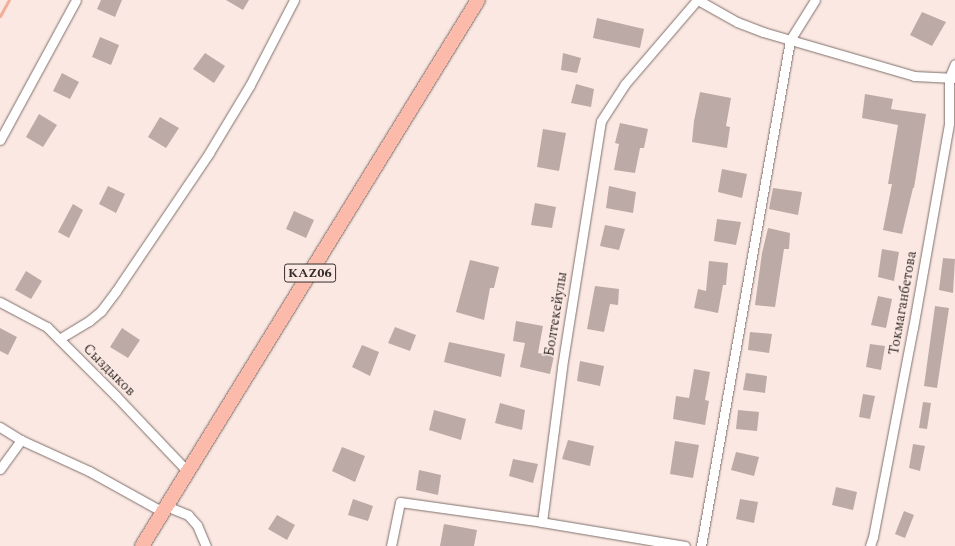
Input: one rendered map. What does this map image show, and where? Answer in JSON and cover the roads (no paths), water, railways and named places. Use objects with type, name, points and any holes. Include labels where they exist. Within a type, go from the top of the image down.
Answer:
[{"type":"main road","name":"KАZ06","points":[[142,546],[478,0]]},
{"type":"street","points":[[0,140],[76,0]]},
{"type":"street","points":[[59,339],[89,321],[100,311],[116,290],[209,154],[250,85],[294,0]]},
{"type":"street","points":[[698,0],[737,22],[790,40],[914,76],[952,78]]},
{"type":"street","name":"Болтекейулы","points":[[542,522],[562,366],[601,121],[625,84],[698,0]]},
{"type":"street","points":[[701,546],[790,40],[815,0]]},
{"type":"street","name":"Токмаганбетова","points":[[870,546],[873,537],[913,328],[950,123],[952,78],[955,64]]},
{"type":"street","name":"Сыздыков","points":[[0,302],[46,327],[188,472]]},
{"type":"street","points":[[0,427],[21,440],[89,471],[164,509],[188,515],[197,525],[206,546]]},
{"type":"street","points":[[0,469],[21,440]]},
{"type":"street","points":[[391,546],[400,502],[542,522],[685,546]]},
{"type":"waterway","points":[[0,16],[9,0]]}]
